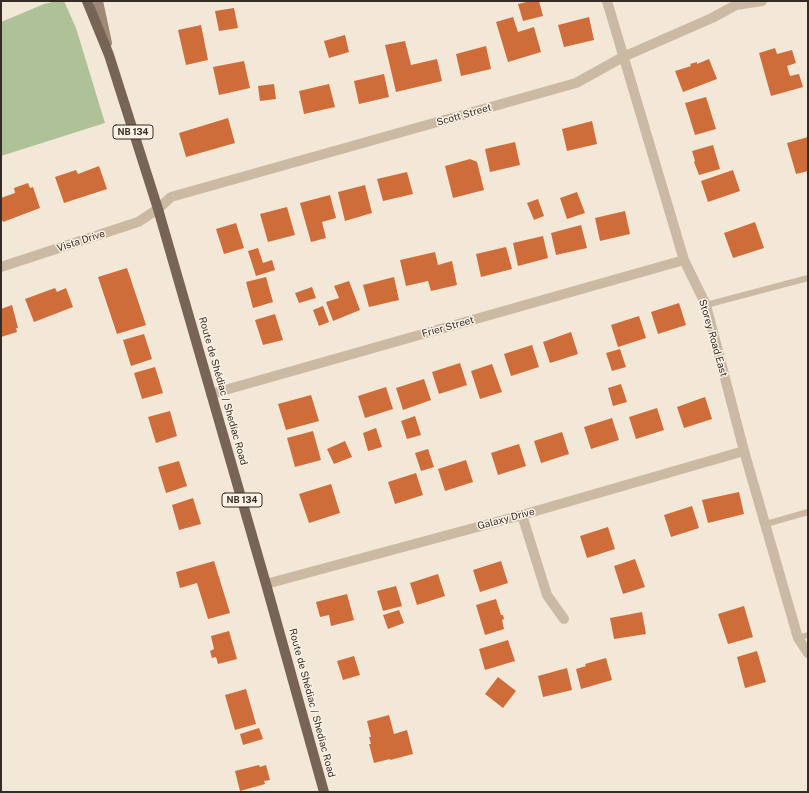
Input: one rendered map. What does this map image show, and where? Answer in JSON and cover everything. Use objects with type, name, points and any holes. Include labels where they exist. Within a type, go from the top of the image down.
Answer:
[{"type":"main road","name":"Route de Shédiac / Shediac Road","points":[[87,1],[110,55],[158,209],[324,792]]},
{"type":"street","points":[[98,1],[110,55]]},
{"type":"street","name":"Storey Road East","points":[[606,1],[684,260],[706,305],[744,451],[808,653]]},
{"type":"street","name":"Scott Street","points":[[158,209],[171,197],[576,83],[623,57],[712,18],[736,3],[762,1]]},
{"type":"street","name":"Vista Drive","points":[[1,266],[138,222],[158,209]]},
{"type":"street","name":"Frier Street","points":[[211,394],[684,260]]},
{"type":"street","name":"Galaxy Drive","points":[[266,584],[522,515],[744,451]]},
{"type":"street","points":[[522,515],[547,595],[564,619]]},
{"type":"lane","points":[[706,305],[808,278]]},
{"type":"lane","points":[[766,524],[808,512]]},
{"type":"green space","points":[[64,1],[76,28],[105,123],[1,156],[1,22],[44,4]]},
{"type":"building","points":[[539,1],[543,16],[523,21],[518,4]]},
{"type":"building","points":[[234,8],[238,28],[219,31],[215,11]]},
{"type":"building","points":[[513,17],[518,32],[534,27],[541,52],[508,62],[496,22]]},
{"type":"building","points":[[589,17],[594,40],[564,47],[558,25]]},
{"type":"building","points":[[201,25],[208,60],[186,65],[178,30]]},
{"type":"building","points":[[345,35],[349,52],[329,58],[324,41]]},
{"type":"building","points":[[405,41],[411,65],[437,59],[442,81],[396,92],[385,45]]},
{"type":"building","points":[[486,46],[491,69],[461,76],[456,54]]},
{"type":"building","points":[[775,48],[777,54],[792,50],[796,63],[787,66],[790,76],[799,74],[803,87],[771,96],[759,53]]},
{"type":"building","points":[[709,59],[717,79],[683,92],[675,71],[691,66],[690,64],[697,62],[697,64]]},
{"type":"building","points":[[244,61],[250,88],[219,95],[213,67]]},
{"type":"building","points":[[384,74],[389,97],[359,104],[354,81]]},
{"type":"building","points":[[274,84],[276,99],[260,101],[258,86]]},
{"type":"building","points":[[329,84],[335,107],[304,114],[299,91]]},
{"type":"building","points":[[706,97],[716,129],[695,135],[685,103]]},
{"type":"building","points":[[228,118],[235,143],[186,157],[179,133]]},
{"type":"building","points":[[592,121],[597,144],[567,151],[562,129]]},
{"type":"building","points":[[808,137],[808,171],[796,174],[787,143]]},
{"type":"building","points":[[515,142],[520,165],[490,172],[485,149]]},
{"type":"building","points":[[713,145],[720,169],[699,175],[692,151]]},
{"type":"building","points":[[470,159],[477,162],[484,190],[453,198],[445,166]]},
{"type":"building","points":[[99,166],[107,189],[64,203],[55,177],[76,170],[78,174]]},
{"type":"building","points":[[733,170],[740,191],[708,202],[701,181]]},
{"type":"building","points":[[407,172],[413,194],[383,201],[377,179]]},
{"type":"building","points":[[28,183],[30,188],[33,187],[40,208],[3,222],[1,217],[1,198],[15,193],[14,188]]},
{"type":"building","points":[[365,185],[372,213],[345,221],[338,192]]},
{"type":"building","points":[[577,192],[585,213],[567,219],[560,198]]},
{"type":"building","points":[[330,195],[336,218],[322,222],[326,238],[311,242],[300,203]]},
{"type":"building","points":[[538,199],[544,216],[534,220],[527,203]]},
{"type":"building","points":[[287,207],[295,235],[268,242],[260,214]]},
{"type":"building","points":[[625,211],[630,234],[600,241],[595,218]]},
{"type":"building","points":[[755,222],[764,248],[733,258],[724,233]]},
{"type":"building","points":[[236,223],[244,248],[224,254],[216,229]]},
{"type":"building","points":[[581,225],[587,248],[556,255],[551,233]]},
{"type":"building","points":[[543,236],[548,258],[518,266],[513,243]]},
{"type":"building","points":[[506,247],[512,269],[481,277],[476,254]]},
{"type":"building","points":[[258,248],[263,263],[272,260],[275,270],[256,276],[248,251]]},
{"type":"building","points":[[435,252],[438,265],[452,261],[457,285],[431,291],[428,281],[406,286],[400,260]]},
{"type":"building","points":[[127,268],[146,325],[117,334],[98,277]]},
{"type":"building","points":[[266,277],[273,302],[253,308],[246,282]]},
{"type":"building","points":[[394,277],[399,300],[369,307],[363,285]]},
{"type":"building","points":[[349,281],[360,310],[333,321],[326,302],[339,298],[334,286]]},
{"type":"building","points":[[312,287],[316,298],[299,303],[295,293]]},
{"type":"building","points":[[55,288],[57,292],[66,288],[73,307],[34,322],[25,299]]},
{"type":"building","points":[[679,303],[686,325],[658,334],[651,312]]},
{"type":"building","points":[[12,305],[18,328],[16,328],[17,332],[1,337],[1,309]]},
{"type":"building","points":[[323,306],[329,322],[319,326],[313,310]]},
{"type":"building","points":[[275,314],[283,340],[263,345],[255,320]]},
{"type":"building","points":[[639,316],[646,338],[618,347],[611,325]]},
{"type":"building","points":[[571,332],[578,354],[550,363],[543,342]]},
{"type":"building","points":[[144,334],[152,359],[131,366],[123,340]]},
{"type":"building","points":[[532,345],[539,367],[511,376],[504,354]]},
{"type":"building","points":[[620,349],[626,367],[612,371],[606,353]]},
{"type":"building","points":[[460,363],[467,385],[439,394],[432,372]]},
{"type":"building","points":[[492,364],[502,392],[480,399],[471,371]]},
{"type":"building","points":[[155,367],[163,393],[142,399],[134,373]]},
{"type":"building","points":[[424,379],[431,400],[403,410],[396,388]]},
{"type":"building","points":[[621,384],[627,402],[613,406],[608,388]]},
{"type":"building","points":[[386,387],[393,409],[365,418],[358,396]]},
{"type":"building","points":[[311,395],[319,421],[286,430],[278,404]]},
{"type":"building","points":[[705,397],[712,419],[684,428],[677,407]]},
{"type":"building","points":[[657,408],[664,430],[636,439],[629,417]]},
{"type":"building","points":[[170,411],[177,436],[156,443],[148,417]]},
{"type":"building","points":[[415,416],[421,435],[407,439],[401,421]]},
{"type":"building","points":[[612,418],[619,440],[591,449],[584,427]]},
{"type":"building","points":[[376,428],[382,447],[368,451],[363,433]]},
{"type":"building","points":[[313,431],[321,460],[295,467],[287,438]]},
{"type":"building","points":[[562,432],[569,454],[541,463],[534,441]]},
{"type":"building","points":[[345,441],[352,457],[334,464],[327,449]]},
{"type":"building","points":[[519,444],[526,466],[498,475],[491,453]]},
{"type":"building","points":[[428,449],[434,467],[421,471],[415,453]]},
{"type":"building","points":[[466,460],[473,482],[445,491],[438,469]]},
{"type":"building","points":[[179,461],[187,486],[166,493],[158,467]]},
{"type":"building","points":[[416,473],[423,495],[395,504],[388,482]]},
{"type":"building","points":[[331,484],[340,513],[309,523],[299,494]]},
{"type":"building","points":[[739,492],[744,514],[708,523],[702,500]]},
{"type":"building","points":[[193,498],[201,524],[179,530],[172,505]]},
{"type":"building","points":[[692,506],[699,528],[671,537],[664,515]]},
{"type":"building","points":[[608,527],[615,549],[587,558],[580,536]]},
{"type":"building","points":[[635,559],[645,587],[623,594],[614,566]]},
{"type":"building","points":[[214,561],[230,613],[208,619],[197,583],[180,588],[176,572]]},
{"type":"building","points":[[501,561],[508,583],[480,592],[473,570]]},
{"type":"building","points":[[438,574],[445,596],[417,605],[410,583]]},
{"type":"building","points":[[396,586],[402,606],[383,611],[377,591]]},
{"type":"building","points":[[347,594],[354,620],[331,626],[329,615],[320,617],[316,602]]},
{"type":"building","points":[[496,599],[501,615],[503,615],[504,619],[502,620],[504,629],[485,635],[476,605]]},
{"type":"building","points":[[744,606],[753,637],[728,644],[718,614]]},
{"type":"building","points":[[399,610],[404,623],[388,629],[383,615]]},
{"type":"building","points":[[642,612],[646,634],[614,639],[610,618]]},
{"type":"building","points":[[229,631],[237,659],[218,664],[216,657],[212,658],[210,651],[214,649],[211,636]]},
{"type":"building","points":[[508,640],[515,661],[485,670],[479,649]]},
{"type":"building","points":[[757,651],[766,682],[745,688],[737,657]]},
{"type":"building","points":[[354,656],[360,675],[343,680],[337,661]]},
{"type":"building","points":[[606,658],[612,680],[581,689],[576,669],[586,666],[585,664]]},
{"type":"building","points":[[567,668],[572,690],[543,697],[538,676]]},
{"type":"building","points":[[498,677],[516,691],[503,708],[485,694]]},
{"type":"building","points":[[246,689],[256,724],[235,730],[225,695]]},
{"type":"building","points":[[389,715],[394,734],[407,730],[413,754],[374,763],[369,744],[371,744],[369,737],[371,737],[367,721]]},
{"type":"building","points":[[259,728],[263,739],[243,745],[240,734]]},
{"type":"building","points":[[259,765],[260,767],[266,765],[270,780],[264,781],[265,784],[240,791],[235,771]]}]
